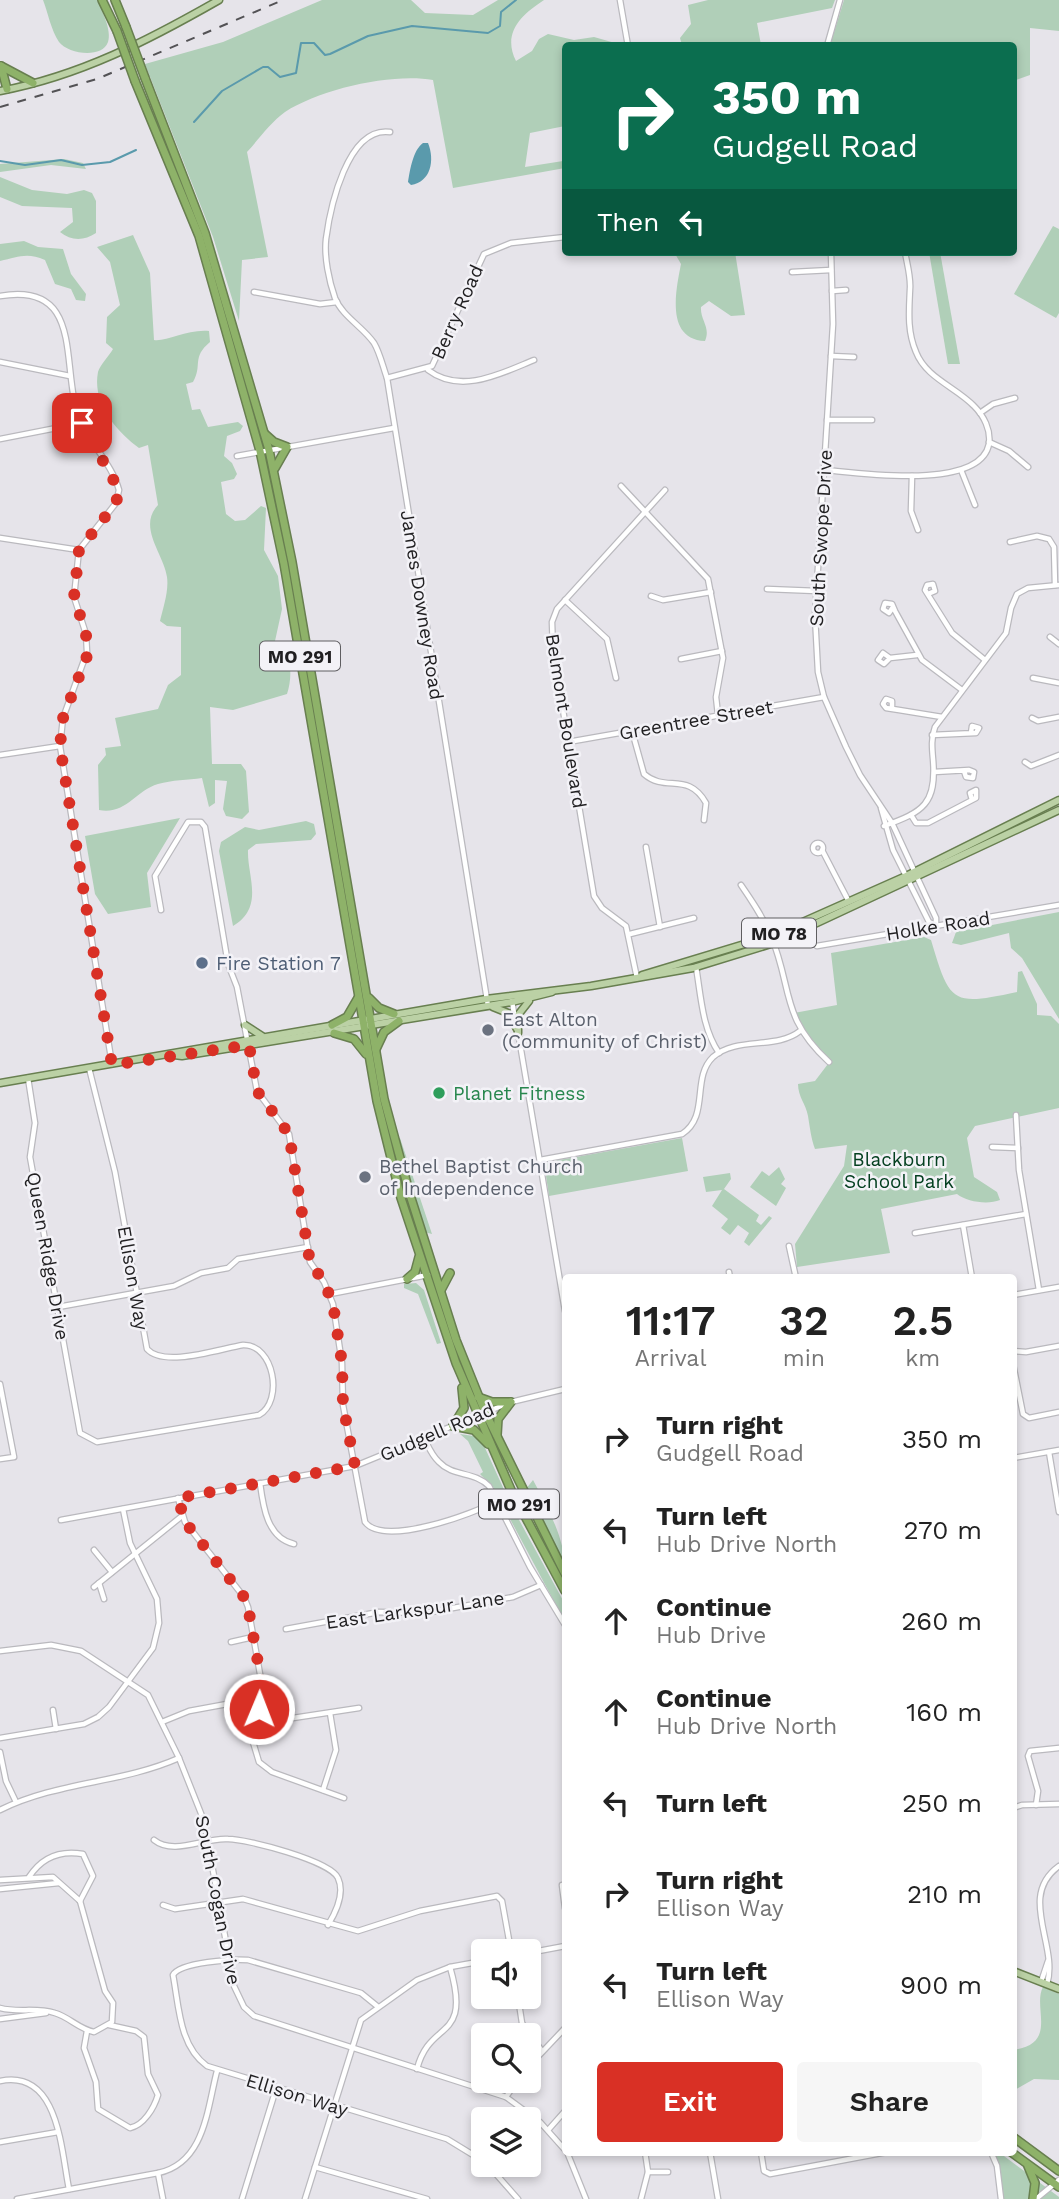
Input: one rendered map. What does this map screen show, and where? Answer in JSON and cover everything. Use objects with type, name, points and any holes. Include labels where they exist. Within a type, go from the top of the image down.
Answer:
[{"type":"highway","name":"MO 291","points":[[104,0],[199,236],[265,451],[274,472],[366,993],[370,1063],[385,1137],[419,1256],[456,1363],[562,1585]]},
{"type":"highway","name":"MO 291","points":[[117,0],[209,244],[265,433],[265,451],[358,997],[376,1050],[396,1148],[434,1274],[478,1397],[481,1414]]},
{"type":"highway","points":[[0,66],[33,83]]},
{"type":"highway","points":[[0,66],[4,90]]},
{"type":"highway","points":[[265,433],[274,442],[287,447],[278,459],[274,472]]},
{"type":"highway","points":[[366,993],[376,1006],[394,1014]]},
{"type":"highway","points":[[358,997],[347,1017],[333,1029],[358,1042],[370,1063]]},
{"type":"highway","points":[[376,1050],[384,1032],[400,1021]]},
{"type":"highway","points":[[407,1279],[415,1272],[419,1256]]},
{"type":"highway","points":[[441,1294],[443,1282],[450,1273]]},
{"type":"highway","points":[[456,1363],[465,1403],[453,1426],[478,1433],[497,1449]]},
{"type":"highway","points":[[478,1397],[492,1402],[511,1402]]},
{"type":"highway","points":[[497,1449],[497,1424],[511,1402]]},
{"type":"highway","name":"MO 291","points":[[497,1449],[562,1568]]},
{"type":"highway","points":[[1017,2140],[1059,2171]]},
{"type":"highway","points":[[1016,2156],[1057,2184]]},
{"type":"highway","points":[[1028,2165],[1035,2183],[1036,2198]]},
{"type":"main road","points":[[4,90],[116,56],[219,0]]},
{"type":"main road","name":"MO 78","points":[[916,875],[1059,800]]},
{"type":"main road","name":"MO 78","points":[[367,1023],[394,1014],[512,999],[696,967],[773,940],[1059,810]]},
{"type":"main road","name":"MO 78","points":[[637,978],[773,940],[848,900],[907,879]]},
{"type":"main road","name":"MO 78","points":[[512,999],[532,998],[554,991]]},
{"type":"main road","points":[[517,1031],[518,1015],[532,998]]},
{"type":"main road","points":[[487,1002],[503,1010],[517,1031]]},
{"type":"main road","name":"MO 78","points":[[0,1083],[173,1055],[181,1056],[367,1023],[400,1021],[487,1002]]},
{"type":"main road","points":[[245,1025],[263,1037]]},
{"type":"main road","name":"MO 78","points":[[249,1043],[263,1037],[333,1029]]},
{"type":"main road","points":[[1017,1973],[1059,1989]]},
{"type":"street","points":[[620,0],[627,42]]},
{"type":"street","points":[[828,42],[840,0]]},
{"type":"street","points":[[254,292],[320,304],[337,302],[326,241],[340,176],[359,147],[380,133],[390,132]]},
{"type":"street","name":"Berry Road","points":[[387,378],[428,370],[432,366],[484,254],[511,243],[562,237]]},
{"type":"street","name":"South Swope Drive","points":[[831,256],[831,356],[815,645],[824,698],[860,775],[892,823],[936,918],[936,926],[929,922],[907,879],[884,826],[881,808]]},
{"type":"street","points":[[825,470],[912,477],[961,470],[982,458],[989,442],[989,431],[980,413],[930,372],[915,351],[907,309],[910,290],[906,256]]},
{"type":"street","points":[[792,272],[831,270]]},
{"type":"street","points":[[832,291],[846,290]]},
{"type":"street","points":[[0,296],[27,295],[49,304],[65,330],[74,400],[82,423],[119,490],[116,503],[79,550],[74,597],[86,634],[87,656],[63,718],[60,746],[112,1065]]},
{"type":"street","name":"James Downey Road","points":[[337,302],[374,343],[387,378],[487,1002]]},
{"type":"street","points":[[831,356],[853,357]]},
{"type":"street","points":[[428,370],[455,380],[495,378],[534,360]]},
{"type":"street","points":[[0,362],[70,376]]},
{"type":"street","points":[[980,413],[993,404],[1015,398]]},
{"type":"street","points":[[827,421],[872,420]]},
{"type":"street","points":[[0,439],[82,423]]},
{"type":"street","points":[[237,456],[394,428]]},
{"type":"street","points":[[989,442],[1009,450],[1028,467]]},
{"type":"street","points":[[961,470],[975,505]]},
{"type":"street","points":[[912,477],[911,511],[918,530]]},
{"type":"street","points":[[621,486],[702,568],[711,592],[722,651],[716,697],[718,715]]},
{"type":"street","name":"Belmont Boulevard","points":[[630,934],[626,926],[602,908],[594,896],[551,634],[553,617],[565,600],[665,490]]},
{"type":"street","points":[[884,826],[911,816],[930,800],[934,772],[932,735],[942,717],[1006,633],[1017,594],[1028,588],[1057,585],[1054,547],[1049,539],[1037,536],[1010,542]]},
{"type":"street","points":[[0,538],[79,550]]},
{"type":"street","points":[[767,589],[817,591]]},
{"type":"street","points":[[651,596],[663,600],[711,592]]},
{"type":"street","points":[[928,594],[952,633],[985,660]]},
{"type":"street","points":[[565,600],[607,639],[616,677]]},
{"type":"street","points":[[893,607],[917,655],[962,690]]},
{"type":"street","points":[[1050,637],[1059,644]]},
{"type":"street","points":[[681,659],[722,651]]},
{"type":"street","points":[[890,658],[917,655]]},
{"type":"street","points":[[1033,678],[1059,683]]},
{"type":"street","name":"Greentree Street","points":[[568,742],[824,698]]},
{"type":"street","points":[[892,709],[942,717]]},
{"type":"street","points":[[1032,718],[1038,721],[1059,717]]},
{"type":"street","points":[[632,731],[644,774],[654,781],[685,783],[694,788],[706,803],[704,820]]},
{"type":"street","points":[[932,735],[971,733]]},
{"type":"street","points":[[0,755],[60,746]]},
{"type":"street","points":[[1025,762],[1031,766],[1059,755]]},
{"type":"street","points":[[934,772],[964,771]]},
{"type":"street","points":[[911,816],[916,823],[928,824],[972,800]]},
{"type":"street","points":[[161,911],[155,876],[182,829],[188,822],[201,822],[205,827],[228,964],[245,1025],[257,1091],[289,1134],[308,1247],[314,1269],[330,1294],[342,1363],[343,1405],[363,1518],[368,1527],[377,1532],[457,1520],[497,1502]]},
{"type":"street","points":[[646,847],[660,928]]},
{"type":"street","points":[[822,850],[848,900]]},
{"type":"street","points":[[741,885],[773,940],[788,1002],[800,1031],[828,1062]]},
{"type":"street","name":"Holke Road","points":[[817,946],[1059,905]]},
{"type":"street","points":[[637,978],[630,934],[694,918]]},
{"type":"street","points":[[696,967],[710,1040],[719,1053]]},
{"type":"street","points":[[512,999],[562,1293]]},
{"type":"street","points":[[540,1160],[676,1136],[688,1130],[698,1112],[704,1070],[719,1053],[786,1038],[800,1031]]},
{"type":"street","name":"Ellison Way","points":[[80,1433],[97,1442],[259,1415],[268,1409],[274,1396],[267,1358],[262,1352],[243,1345],[159,1358],[144,1344],[115,1172],[89,1068]]},
{"type":"street","name":"Queen Ridge Drive","points":[[28,1078],[35,1124],[30,1157],[80,1433]]},
{"type":"street","points":[[1016,1115],[1026,1214],[1039,1290]]},
{"type":"street","points":[[992,1147],[1018,1148]]},
{"type":"street","points":[[915,1233],[1026,1214]]},
{"type":"street","points":[[963,1225],[971,1274]]},
{"type":"street","points":[[789,1246],[795,1274]]},
{"type":"street","points":[[58,1307],[174,1286],[201,1273],[228,1268],[238,1259],[308,1247]]},
{"type":"street","points":[[330,1294],[434,1274]]},
{"type":"street","points":[[1017,1294],[1059,1287]]},
{"type":"street","points":[[1017,1351],[1059,1346]]},
{"type":"street","points":[[0,1384],[14,1457],[0,1459]]},
{"type":"street","points":[[1017,1384],[1023,1414],[1029,1418],[1059,1412]]},
{"type":"street","name":"Gudgell Road","points":[[61,1520],[355,1466],[511,1402],[562,1390]]},
{"type":"street","points":[[424,1438],[441,1465],[455,1472],[481,1478],[562,1620]]},
{"type":"street","points":[[1017,1457],[1059,1450]]},
{"type":"street","points":[[1049,1452],[1059,1512]]},
{"type":"street","points":[[260,1483],[270,1525],[284,1540],[294,1544]]},
{"type":"street","points":[[178,1498],[181,1516],[244,1597],[262,1685],[253,1742],[260,1763],[271,1772],[344,1798]]},
{"type":"street","points":[[0,1738],[84,1724],[98,1717],[153,1648],[159,1623],[154,1588],[134,1554],[123,1508]]},
{"type":"street","points":[[104,1599],[96,1585],[181,1516]]},
{"type":"street","points":[[93,1550],[112,1572]]},
{"type":"street","name":"East Larkspur Lane","points":[[286,1629],[379,1612],[426,1613],[513,1597],[541,1585]]},
{"type":"street","points":[[231,1642],[253,1637]]},
{"type":"street","name":"South Cogan Drive","points":[[0,1651],[38,1645],[65,1647],[93,1657],[148,1696],[197,1801],[209,1841],[234,1986],[244,2007],[258,2019],[506,2098],[548,2129],[562,2146]]},
{"type":"street","points":[[162,1722],[215,1705],[238,1704],[293,1718],[359,1708]]},
{"type":"street","points":[[53,1710],[55,1729]]},
{"type":"street","points":[[323,1791],[335,1750],[330,1713]]},
{"type":"street","points":[[1036,1805],[1038,1791],[1028,1756],[1030,1751],[1059,1748]]},
{"type":"street","points":[[0,1752],[6,1781],[16,1802]]},
{"type":"street","points":[[0,1810],[54,1788],[141,1772],[179,1758]]},
{"type":"street","points":[[1017,1807],[1059,1804]]},
{"type":"street","points":[[154,1840],[164,1846],[242,1840],[330,1868],[338,1878],[340,1889],[337,1908],[328,1924]]},
{"type":"street","points":[[29,1877],[43,1860],[68,1851],[83,1854],[93,1875],[80,1901]]},
{"type":"street","points":[[1044,1983],[1048,1960],[1040,1894],[1044,1879],[1059,1866]]},
{"type":"street","points":[[0,1880],[53,1877],[80,1901],[105,1991],[113,2003],[114,2012],[109,2025]]},
{"type":"street","points":[[0,1889],[60,1883]]},
{"type":"street","points":[[163,1905],[175,1909],[243,1899],[362,1931],[420,1911],[500,1898],[509,1939]]},
{"type":"street","points":[[541,1950],[562,1946]]},
{"type":"street","points":[[229,1959],[248,1960],[361,1993],[377,2006]]},
{"type":"street","name":"Ellison Way","points":[[229,1959],[175,1971],[173,1975],[188,2046],[199,2061],[218,2071],[447,2139],[471,2154]]},
{"type":"street","points":[[305,2199],[361,2020],[417,1980],[450,1967],[471,1963]]},
{"type":"street","points":[[417,2069],[424,2049],[446,2031],[455,2016],[456,1993],[450,1967]]},
{"type":"street","points":[[0,2008],[54,2012],[87,2031],[94,2032],[109,2025],[136,2031],[144,2037],[148,2074],[158,2095],[142,2123],[135,2127],[130,2128],[98,2109],[96,2082],[84,2048],[87,2031]]},
{"type":"street","points":[[520,2009],[522,2023],[542,2051],[562,2031]]},
{"type":"street","points":[[0,2019],[54,2012]]},
{"type":"street","points":[[17,2199],[158,2173],[180,2165],[197,2145],[218,2071]]},
{"type":"street","points":[[0,2081],[12,2079],[32,2085],[45,2097],[54,2113],[69,2189]]},
{"type":"street","points":[[242,2199],[276,2089]]},
{"type":"street","points":[[506,2098],[509,2093]]},
{"type":"street","points":[[548,2129],[562,2114]]},
{"type":"street","points":[[0,2143],[58,2132]]},
{"type":"street","name":"South Cogan Drive","points":[[568,2156],[586,2199]]},
{"type":"street","points":[[640,2199],[648,2172],[646,2156]]},
{"type":"street","points":[[711,2156],[718,2199]]},
{"type":"street","points":[[762,2156],[764,2171],[770,2174],[865,2156]]},
{"type":"street","points":[[993,2156],[1002,2199]]},
{"type":"street","points":[[315,2166],[427,2199]]},
{"type":"street","points":[[648,2172],[668,2172]]},
{"type":"street","points":[[158,2173],[163,2199]]},
{"type":"street","points":[[499,2177],[519,2199]]},
{"type":"street","points":[[1036,2198],[1057,2184]]},
{"type":"green space","points":[[43,0],[97,0],[109,32],[105,47],[99,51],[85,53],[63,46],[54,32]]},
{"type":"green space","points":[[322,0],[411,0],[425,13],[473,15],[498,0],[544,0],[516,26],[511,42],[516,61],[532,51],[539,39],[548,34],[574,40],[594,37],[612,42],[562,42],[562,127],[530,133],[525,167],[562,161],[562,169],[453,188],[433,80],[397,79],[357,85],[317,96],[285,112],[247,152],[268,257],[242,260],[239,321],[213,237],[145,64],[223,42]]},
{"type":"green space","points":[[708,0],[835,0],[832,8],[757,23],[760,42],[681,42],[680,38],[691,24],[688,5]]},
{"type":"green space","points":[[844,0],[1059,0],[1059,31],[1030,28],[1030,75],[1017,80],[1017,42],[831,42]]},
{"type":"green space","points":[[64,159],[83,163],[86,169],[51,165],[0,172],[0,164]]},
{"type":"green space","points":[[0,177],[32,190],[67,194],[84,190],[92,193],[96,201],[96,233],[78,239],[64,235],[60,232],[73,222],[72,208],[22,206],[0,197]]},
{"type":"green space","points":[[1053,226],[1059,229],[1059,313],[1056,318],[1014,294]]},
{"type":"green space","points":[[133,235],[150,273],[154,340],[209,331],[210,342],[199,357],[196,376],[193,382],[186,384],[192,410],[200,409],[208,427],[238,422],[243,426],[240,431],[227,436],[224,456],[232,463],[237,474],[234,479],[221,482],[226,514],[235,521],[245,520],[261,506],[266,508],[264,550],[278,576],[282,609],[275,641],[285,651],[290,664],[287,694],[233,710],[210,707],[212,764],[241,764],[246,771],[249,812],[242,819],[226,816],[223,809],[227,781],[215,780],[215,803],[209,807],[202,778],[158,784],[123,806],[108,811],[99,810],[98,765],[106,755],[105,748],[121,746],[115,718],[158,709],[168,685],[181,675],[181,627],[167,626],[160,621],[167,577],[151,531],[152,513],[158,505],[148,445],[139,448],[114,425],[102,405],[97,383],[99,369],[113,349],[106,343],[107,317],[120,305],[110,262],[97,247]]},
{"type":"green space","points":[[24,241],[38,247],[63,249],[71,274],[86,294],[85,301],[76,300],[71,289],[55,284],[45,260],[28,256],[0,261],[0,244]]},
{"type":"green space","points":[[676,256],[736,256],[745,315],[731,316],[709,301],[701,307],[707,332],[705,341],[692,338],[684,332],[676,312],[681,264]]},
{"type":"green space","points":[[930,256],[941,256],[960,364],[948,364]]},
{"type":"green space","points":[[180,818],[147,873],[151,907],[108,914],[95,894],[85,836]]},
{"type":"green space","points":[[306,821],[314,824],[316,834],[311,840],[256,844],[248,850],[252,900],[249,910],[233,926],[219,851],[221,842],[245,827],[259,830]]},
{"type":"green space","points":[[1059,912],[1059,1019],[1022,958],[1011,948],[1009,933],[961,945],[952,943],[956,932]]},
{"type":"green space","name":"Blackburn School Park","points":[[924,937],[931,940],[949,988],[966,999],[1017,992],[1018,972],[1022,971],[1037,1004],[1037,1015],[1051,1016],[1059,1024],[1059,1108],[975,1126],[967,1138],[974,1177],[997,1192],[1000,1200],[978,1202],[957,1194],[881,1209],[890,1253],[797,1267],[795,1244],[844,1166],[847,1145],[815,1149],[798,1084],[815,1081],[831,1060],[808,1037],[794,1013],[837,1005],[831,953]]},
{"type":"green space","points":[[400,1138],[432,1234],[424,1232],[398,1140]]},
{"type":"green space","points":[[682,1138],[688,1171],[549,1196],[545,1169],[548,1162]]},
{"type":"green space","points":[[779,1167],[785,1179],[781,1184],[786,1188],[776,1206],[750,1187],[762,1171],[769,1176]]},
{"type":"green space","points":[[730,1173],[731,1179],[724,1189],[759,1215],[756,1221],[761,1225],[769,1216],[772,1218],[749,1246],[744,1242],[749,1233],[738,1225],[730,1235],[721,1228],[728,1219],[712,1206],[722,1190],[706,1192],[703,1177]]},
{"type":"green space","points":[[416,1283],[424,1290],[441,1343],[437,1344],[418,1294],[404,1288],[404,1284]]},
{"type":"green space","points":[[460,1434],[480,1437],[512,1507],[562,1599],[562,1616],[493,1487],[480,1474],[483,1472],[468,1441]]},
{"type":"green space","points":[[533,1480],[559,1534],[562,1562],[526,1489]]},
{"type":"green space","points":[[1043,1987],[1059,1994],[1059,2080],[1034,2079],[1017,2089],[1017,2049],[1036,2040],[1040,2033],[1040,1995]]},
{"type":"green space","points":[[992,2156],[1004,2156],[1059,2197],[1059,2199],[1001,2199]]},
{"type":"water","points":[[423,143],[428,143],[430,150],[430,169],[423,180],[411,185],[408,182],[412,161]]},
{"type":"waterway","points":[[194,122],[222,91],[263,67],[268,67],[280,77],[296,73],[301,43],[314,43],[325,55],[368,36],[412,26],[488,33],[500,26],[501,12],[516,0]]},
{"type":"waterway","points":[[0,161],[25,165],[61,160],[82,165],[110,162],[136,150]]},
{"type":"railway","points":[[0,107],[97,79],[283,0]]},
{"type":"place","name":"Fire Station 7","points":[[202,963]]},
{"type":"place","name":"East Alton (Community of Christ)","points":[[488,1030]]},
{"type":"place","name":"Planet Fitness","points":[[439,1093]]},
{"type":"place","name":"Bethel Baptist Church of Independence","points":[[365,1177]]},
{"type":"route","points":[[82,423],[117,481],[119,490],[116,503],[79,550],[74,597],[86,634],[87,656],[63,718],[60,746],[112,1065],[249,1045],[257,1091],[289,1134],[310,1262],[330,1294],[342,1363],[343,1405],[355,1466],[178,1498],[181,1516],[244,1597],[248,1607],[262,1685],[259,1709]]}]
